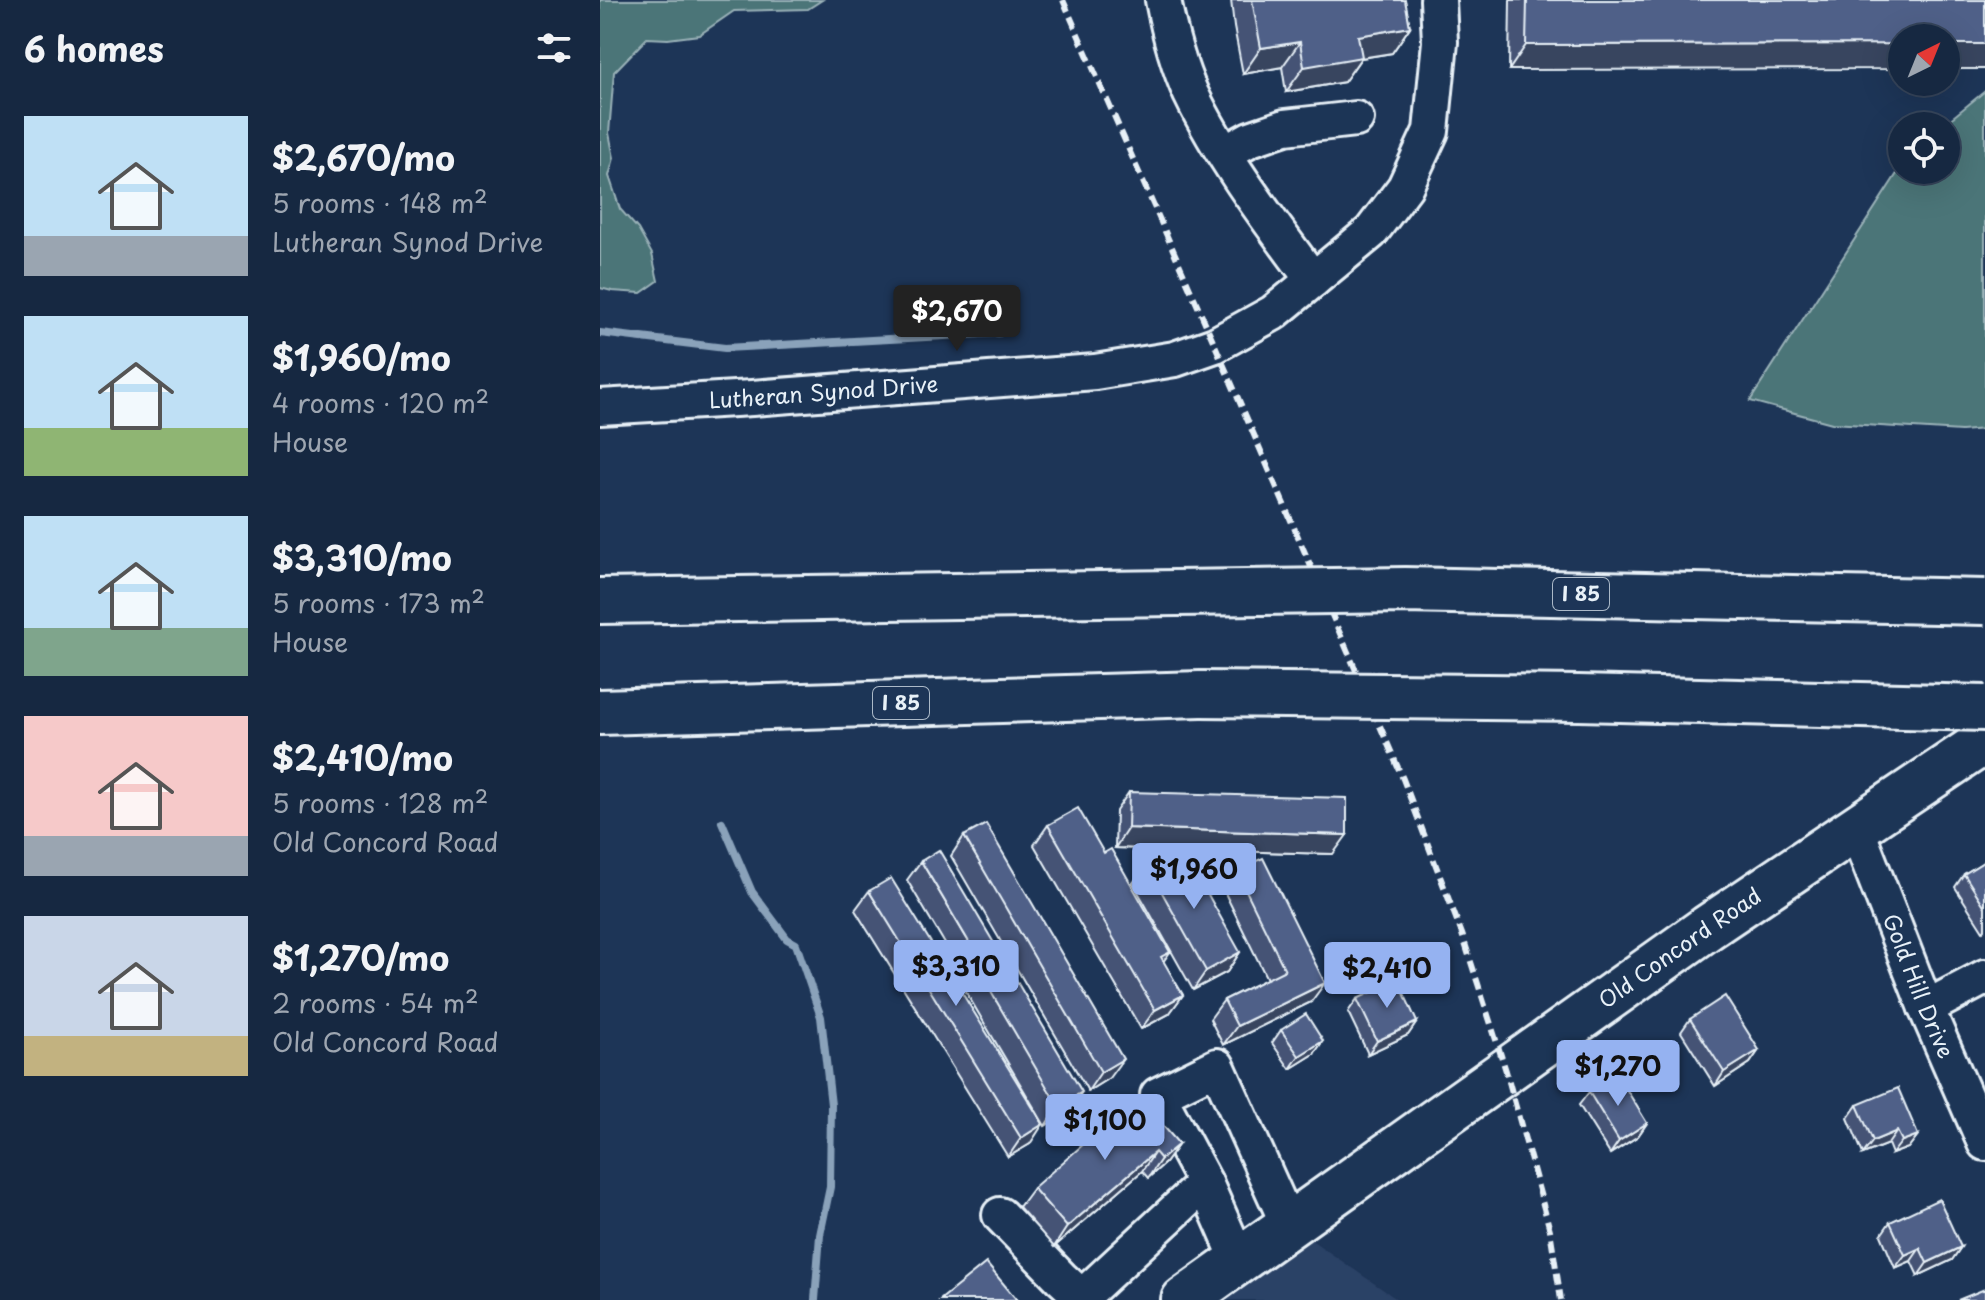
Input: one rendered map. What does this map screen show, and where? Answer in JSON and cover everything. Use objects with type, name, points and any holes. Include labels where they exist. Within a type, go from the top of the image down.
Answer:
[{"type":"main road","name":"I 85","points":[[600,601],[1405,590],[1985,602]]},
{"type":"main road","name":"I 85","points":[[600,712],[1201,694],[1579,698],[1985,708]]},
{"type":"main road","name":"Old Concord Road","points":[[1184,1300],[1707,928],[1985,741]]},
{"type":"street","points":[[1163,0],[1191,94],[1262,211],[1313,280]]},
{"type":"street","name":"Lutheran Synod Drive","points":[[600,407],[1095,372],[1175,359],[1215,345],[1273,313],[1371,232],[1405,187],[1431,131],[1440,42],[1438,0]]},
{"type":"street","points":[[1225,153],[1250,139],[1285,127],[1356,119]]},
{"type":"street","name":"Gold Hill Drive","points":[[1856,828],[1926,1008],[1985,1143]]},
{"type":"street","points":[[1926,1008],[1985,977]]},
{"type":"street","points":[[1239,1261],[1205,1183],[1158,1095],[1217,1066],[1289,1226]]},
{"type":"street","points":[[1000,1215],[1083,1298],[1205,1183]]},
{"type":"shaded area","points":[[1307,1237],[1398,1300],[1223,1300]]},
{"type":"green space","points":[[600,0],[822,0],[808,9],[734,11],[699,35],[647,38],[614,72],[609,133],[614,158],[609,176],[620,209],[638,229],[652,254],[658,281],[641,293],[600,288]]},
{"type":"green space","points":[[1985,91],[1985,429],[1961,431],[1832,423],[1750,401],[1890,184],[1960,184],[1959,112]]},
{"type":"building","points":[[1252,0],[1405,0],[1410,27],[1358,36],[1362,57],[1304,67],[1300,42],[1261,48]]},
{"type":"building","points":[[1527,0],[1985,0],[1985,44],[1960,44],[1960,24],[1888,24],[1888,44],[1526,45]]},
{"type":"building","points":[[1129,792],[1347,798],[1347,835],[1128,828]]},
{"type":"building","points":[[1078,808],[1104,853],[1111,849],[1170,952],[1161,957],[1183,995],[1155,1010],[1048,825]]},
{"type":"building","points":[[986,824],[1123,1059],[1101,1072],[964,836]]},
{"type":"building","points":[[939,850],[1082,1092],[1058,1106],[964,946],[969,942],[921,861]]},
{"type":"building","points":[[1163,855],[1168,865],[1186,855],[1240,952],[1206,971],[1146,864]]},
{"type":"building","points":[[1263,858],[1325,983],[1237,1026],[1224,1000],[1285,970],[1236,870]]},
{"type":"building","points":[[1985,861],[1985,907],[1964,874]]},
{"type":"building","points":[[891,878],[1043,1124],[1021,1138],[869,891]]},
{"type":"building","points":[[1398,980],[1417,1022],[1377,1041],[1357,999]]},
{"type":"building","points":[[1725,996],[1759,1050],[1724,1072],[1690,1019]]},
{"type":"building","points":[[1306,1014],[1323,1041],[1299,1056],[1281,1030]]},
{"type":"building","points":[[1617,1074],[1647,1123],[1619,1141],[1589,1092]]},
{"type":"building","points":[[1898,1088],[1918,1135],[1902,1141],[1897,1131],[1873,1141],[1857,1105]]},
{"type":"building","points":[[1138,1097],[1179,1144],[1161,1159],[1155,1152],[1067,1227],[1033,1188]]},
{"type":"building","points":[[1939,1199],[1961,1247],[1927,1263],[1920,1248],[1905,1255],[1890,1222]]},
{"type":"building","points":[[986,1263],[1017,1300],[940,1300]]},
{"type":"building","points":[[1985,1289],[1985,1300],[1958,1300]]},
{"type":"waterway","points":[[600,333],[725,348],[999,333]]},
{"type":"waterway","points":[[722,822],[752,892],[787,939],[796,944],[821,1017],[831,1105],[830,1187],[820,1235],[815,1300]]},
{"type":"railway","points":[[1063,0],[1403,779],[1462,934],[1506,1071],[1550,1230],[1561,1300]]}]
